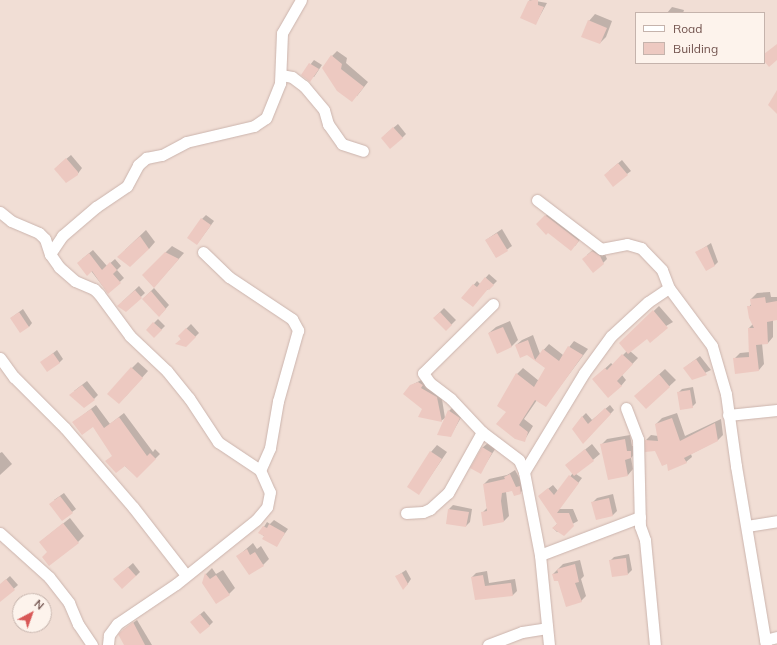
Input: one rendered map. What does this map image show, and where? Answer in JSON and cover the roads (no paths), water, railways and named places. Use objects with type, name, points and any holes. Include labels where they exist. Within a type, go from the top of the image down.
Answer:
[{"type":"street","points":[[50,254],[62,236],[96,207],[127,186],[138,165],[146,158],[162,155],[186,142],[260,123],[271,108],[281,75],[282,33],[301,0]]},
{"type":"street","points":[[281,75],[292,77],[304,86],[324,110],[328,124],[342,144],[363,151]]},
{"type":"street","points":[[537,200],[598,247],[627,244],[641,248],[662,270],[669,288],[712,346],[724,383],[766,642],[777,637]]},
{"type":"street","points":[[0,212],[12,221],[39,233],[45,239],[50,254],[67,275],[99,294],[130,336],[167,371],[189,398],[218,442],[260,470],[270,492],[270,501],[262,514],[186,575],[117,624],[109,635],[108,645]]},
{"type":"street","points":[[203,252],[229,277],[292,320],[298,330],[278,400],[270,448],[260,470]]},
{"type":"street","points":[[524,472],[584,373],[607,342],[648,302],[669,288]]},
{"type":"street","points":[[492,304],[424,368],[423,373],[430,383],[451,399],[482,432],[519,460],[524,472],[540,555],[549,645]]},
{"type":"street","points":[[0,358],[14,377],[65,428],[133,507],[186,575]]},
{"type":"street","points":[[626,408],[638,439],[640,517],[655,645]]},
{"type":"street","points":[[728,415],[777,410]]},
{"type":"street","points":[[406,513],[430,509],[448,493],[482,432]]},
{"type":"street","points":[[540,555],[640,517]]},
{"type":"street","points":[[748,526],[777,521]]},
{"type":"street","points":[[0,533],[49,577],[68,603],[78,624],[92,645]]},
{"type":"street","points":[[488,645],[522,632],[547,628]]}]
